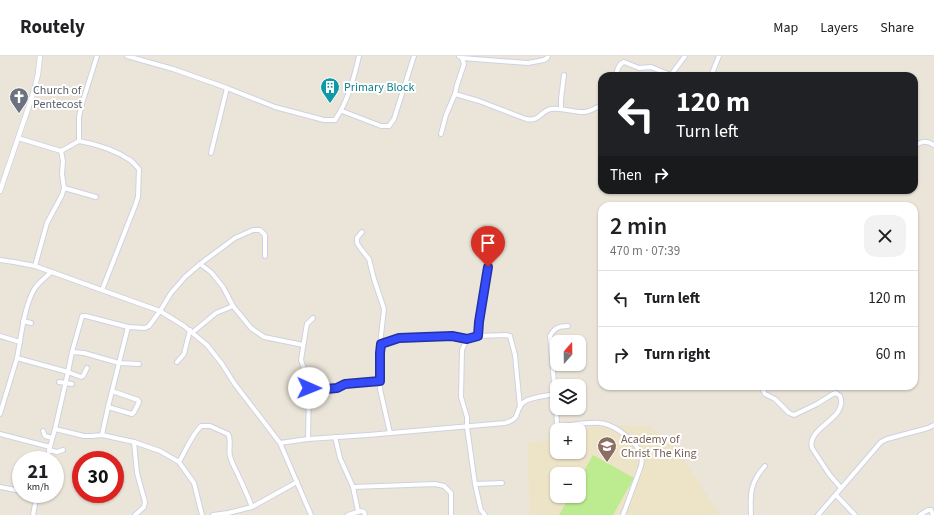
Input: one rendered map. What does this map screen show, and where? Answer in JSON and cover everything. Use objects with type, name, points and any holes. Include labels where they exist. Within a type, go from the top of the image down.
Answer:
[{"type":"street","points":[[0,191],[34,91],[40,56]]},
{"type":"street","points":[[79,141],[78,121],[97,56]]},
{"type":"street","points":[[127,56],[173,69],[228,88],[275,107],[324,120],[335,120],[342,111],[355,75],[359,58],[354,57]]},
{"type":"street","points":[[342,111],[381,126],[389,126],[394,119],[414,56]]},
{"type":"street","points":[[460,57],[528,63],[544,60],[548,56]]},
{"type":"street","points":[[672,72],[685,56]]},
{"type":"street","points":[[713,72],[719,56]]},
{"type":"street","points":[[441,134],[464,64],[460,57]]},
{"type":"street","points":[[617,72],[620,64],[624,62],[639,68],[651,67],[662,72]]},
{"type":"street","points":[[561,108],[564,75]]},
{"type":"street","points":[[211,153],[228,88]]},
{"type":"street","points":[[455,94],[479,101],[530,120],[538,117],[548,110],[561,108],[584,112],[598,107]]},
{"type":"street","points":[[18,138],[61,151],[79,141],[97,145],[131,160],[139,169],[140,179],[138,197],[102,290]]},
{"type":"street","points":[[918,144],[925,141],[934,145]]},
{"type":"street","points":[[35,266],[47,223],[62,195],[64,188],[61,151]]},
{"type":"street","points":[[64,188],[96,197]]},
{"type":"street","points":[[478,336],[489,259],[488,256],[480,255],[478,253],[484,228]]},
{"type":"street","points":[[49,451],[72,352],[82,316],[128,327],[145,328],[149,326],[171,293],[185,277],[235,238],[253,230],[260,230],[265,235],[265,256]]},
{"type":"street","points":[[362,232],[357,238],[357,243],[368,259],[384,309],[380,353],[380,390],[390,433]]},
{"type":"street","points":[[0,260],[35,266],[160,310],[174,318],[207,344],[234,383],[280,443],[311,515]]},
{"type":"street","points":[[200,264],[211,272],[223,287],[233,306],[251,328],[264,337],[303,345]]},
{"type":"street","points":[[0,414],[17,358],[23,321],[30,296],[35,287],[51,272]]},
{"type":"street","points":[[177,362],[184,354],[191,331],[216,314],[233,306]]},
{"type":"street","points":[[308,438],[309,388],[308,380],[301,360],[307,324],[313,318]]},
{"type":"street","points":[[23,321],[31,323]]},
{"type":"street","points":[[554,379],[550,336],[557,328],[568,326]]},
{"type":"street","points":[[102,435],[128,327]]},
{"type":"street","points":[[0,336],[20,342]]},
{"type":"street","points":[[381,344],[399,338],[452,336],[467,339],[478,336],[510,336],[515,355],[520,408]]},
{"type":"street","points":[[467,339],[462,350],[461,397],[467,417],[475,484],[481,510],[485,515]]},
{"type":"street","points":[[72,352],[119,363],[138,364]]},
{"type":"street","points":[[17,358],[81,377],[84,376],[87,368]]},
{"type":"street","points":[[309,388],[337,388],[345,384],[380,381]]},
{"type":"street","points":[[59,382],[72,384]]},
{"type":"street","points":[[763,390],[765,394],[775,399],[789,413],[794,415],[817,404],[833,394],[836,393],[840,396],[841,402],[837,413],[819,429],[811,440],[811,444],[812,448],[829,474],[841,488]]},
{"type":"street","points":[[108,407],[132,414],[139,404],[138,400],[112,391]]},
{"type":"street","points":[[280,443],[308,438],[390,433],[505,423],[516,419],[523,402],[550,395]]},
{"type":"street","points":[[556,415],[557,423],[560,426],[600,423],[615,428],[636,445],[642,460],[641,466],[623,515]]},
{"type":"street","points":[[818,515],[881,442],[934,425]]},
{"type":"street","points":[[179,462],[196,431],[201,426],[210,426],[228,434],[230,438],[229,451],[232,464],[240,477],[252,507]]},
{"type":"street","points":[[55,429],[84,436],[102,435],[134,442],[160,452],[179,462],[194,483],[202,515]]},
{"type":"street","points":[[43,431],[46,436],[52,438]]},
{"type":"street","points":[[0,434],[50,448],[57,452],[63,450]]},
{"type":"street","points":[[335,437],[340,458],[353,486],[358,511]]},
{"type":"street","points":[[134,442],[137,473],[145,502],[144,506],[135,515]]},
{"type":"street","points":[[751,515],[750,504],[752,485],[758,474],[765,466]]},
{"type":"street","points":[[212,515],[252,507],[297,482]]},
{"type":"street","points":[[475,484],[502,483]]},
{"type":"street","points":[[353,486],[435,484],[444,486],[451,493],[451,515]]},
{"type":"street","points":[[0,487],[12,489]]},
{"type":"street","points":[[836,495],[855,515]]},
{"type":"street","points":[[33,515],[35,503]]},
{"type":"street","points":[[920,515],[928,510],[931,510],[933,515]]},
{"type":"street","points":[[348,515],[358,511],[364,512],[365,515]]},
{"type":"shaded area","name":"Academy of Christ The King","points":[[600,426],[650,426],[675,446],[720,515],[530,515],[527,442],[550,440],[550,459],[586,459],[586,428]]},
{"type":"green space","points":[[593,455],[634,478],[613,515],[559,515],[566,503],[586,503],[586,468]]},
{"type":"place","name":"Primary Block","points":[[330,104]]},
{"type":"place","name":"Church of Pentecost","points":[[19,114]]},
{"type":"place","name":"Academy of Christ The King","points":[[607,463]]},
{"type":"route","points":[[309,388],[337,388],[345,384],[380,381],[381,344],[399,338],[452,336],[467,339],[478,336],[488,267]]}]
